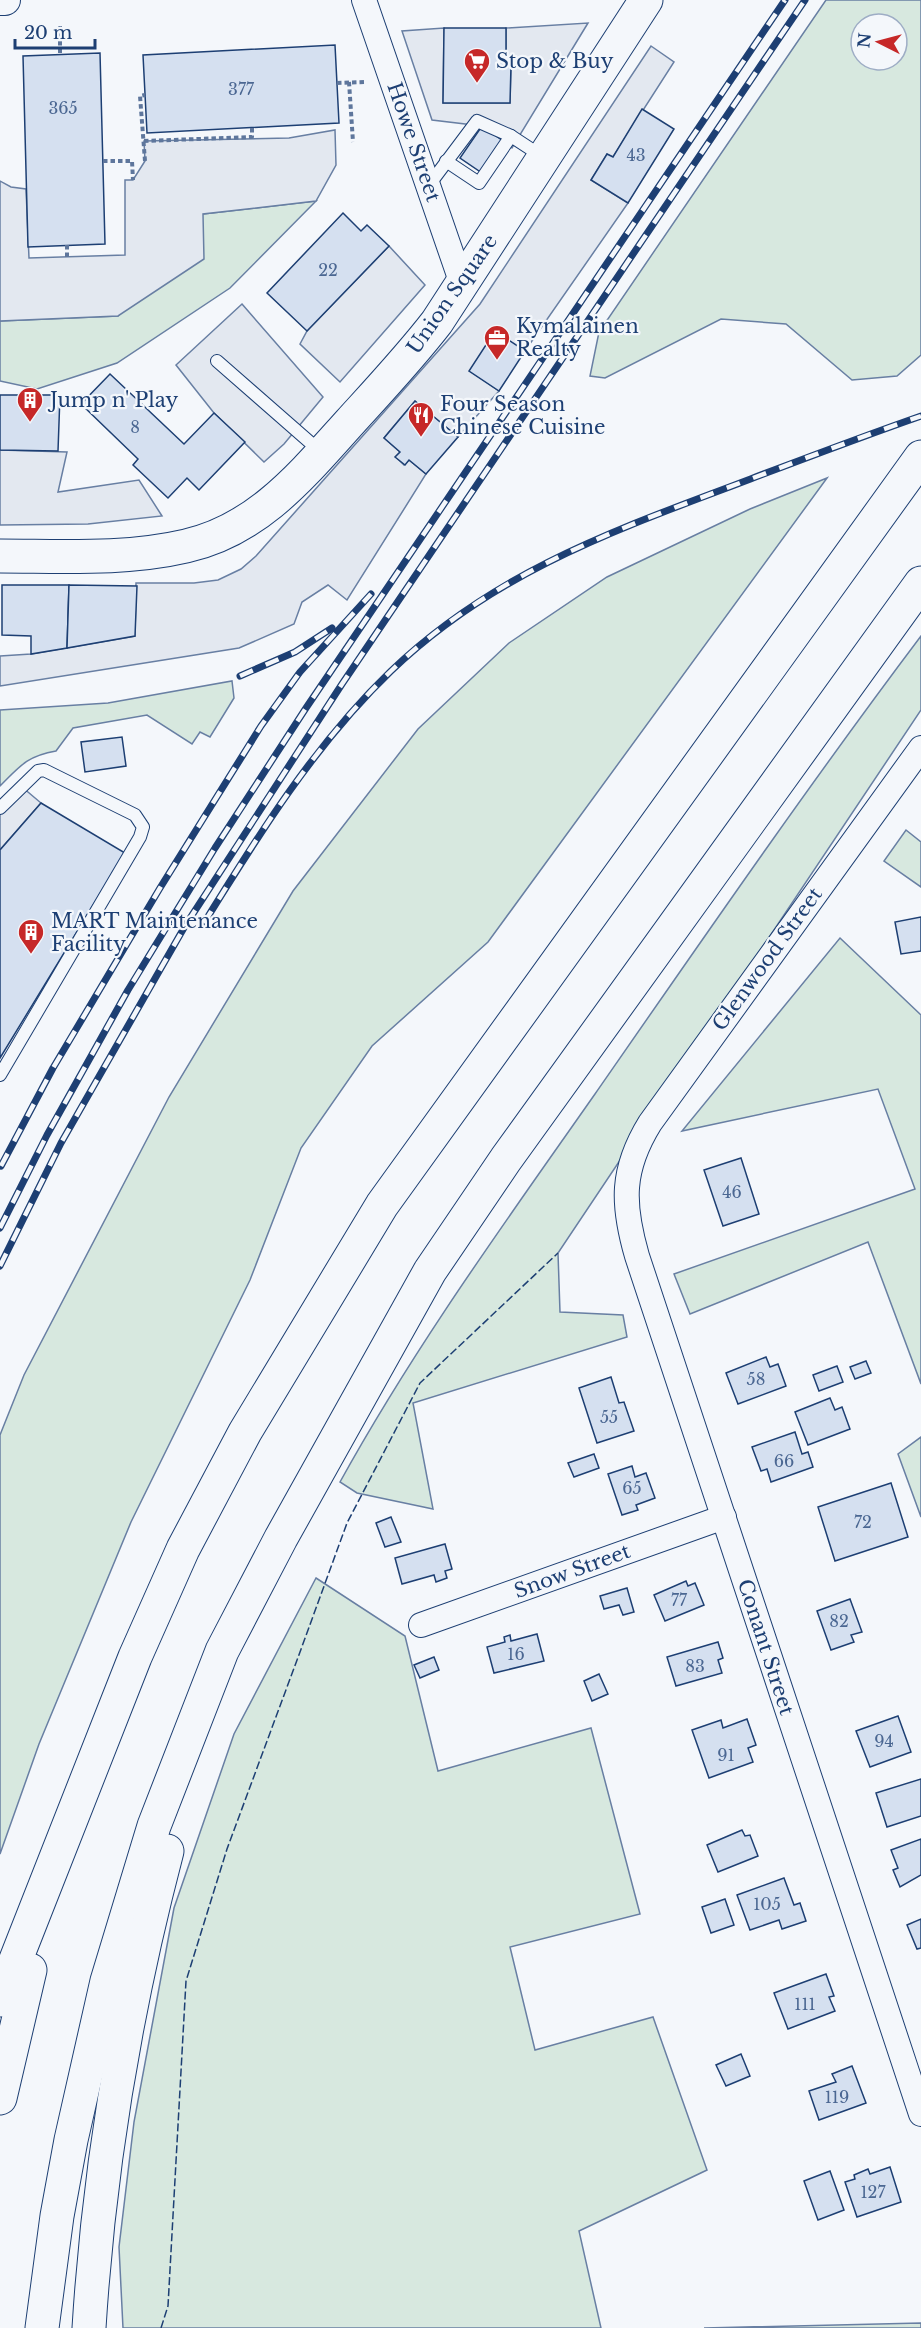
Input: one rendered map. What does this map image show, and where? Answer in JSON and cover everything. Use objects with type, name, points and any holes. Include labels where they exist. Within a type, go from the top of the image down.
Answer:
[{"type":"main road","name":"Union Square","points":[[0,556],[116,555],[174,548],[228,532],[262,512],[285,492],[322,453],[413,352],[462,284],[646,0]]},
{"type":"main road","points":[[866,534],[921,441]]},
{"type":"main road","points":[[0,2000],[135,1658],[183,1549],[245,1432],[382,1205],[921,457]]},
{"type":"main road","points":[[42,2328],[57,2216],[71,2139],[107,1981],[154,1826],[222,1651],[281,1538],[430,1271],[506,1159],[919,586]]},
{"type":"main road","points":[[89,2328],[106,2164],[125,2035],[159,1880],[214,1675]]},
{"type":"main road","points":[[0,2098],[31,1965],[81,1798]]},
{"type":"street","points":[[0,0],[5,0]]},
{"type":"street","name":"Howe Street","points":[[364,0],[462,284]]},
{"type":"street","name":"Glenwood Street","points":[[626,1176],[631,1158],[650,1123],[921,748]]},
{"type":"street","name":"Conant Street","points":[[626,1176],[627,1216],[634,1246],[921,2114]]},
{"type":"street","name":"Snow Street","points":[[421,1625],[723,1517]]},
{"type":"lane","points":[[429,185],[477,122],[511,136],[543,158]]},
{"type":"lane","points":[[446,162],[479,183],[511,136]]},
{"type":"lane","points":[[217,360],[322,453]]},
{"type":"lane","points":[[0,808],[38,771],[44,770],[135,815],[143,827],[141,837],[0,1075]]},
{"type":"path","points":[[60,26],[60,54]]},
{"type":"path","points":[[337,83],[377,81]]},
{"type":"path","points":[[349,82],[353,142]]},
{"type":"path","points":[[145,95],[140,96],[145,161]]},
{"type":"path","points":[[144,141],[252,137],[252,127]]},
{"type":"path","points":[[103,161],[132,161],[133,180]]},
{"type":"path","points":[[67,245],[67,257]]},
{"type":"shaded area","points":[[826,0],[921,0],[921,355],[897,376],[852,380],[786,324],[721,319],[605,378],[590,376],[599,332]]},
{"type":"shaded area","points":[[588,23],[512,148],[482,126],[432,120],[402,31],[444,28],[443,103],[510,103],[511,65],[506,65],[506,28]]},
{"type":"shaded area","points":[[651,46],[674,62],[613,157],[607,154],[591,180],[628,203],[525,351],[495,332],[470,371],[499,391],[458,437],[415,401],[384,438],[400,452],[396,457],[404,465],[409,460],[426,474],[347,600],[328,585],[302,602],[294,624],[239,648],[0,686],[0,656],[31,654],[135,636],[136,583],[194,583],[218,580],[241,569],[256,556],[480,304]]},
{"type":"shaded area","points":[[335,130],[336,165],[316,201],[203,214],[204,259],[118,316],[0,321],[0,181],[11,187],[26,189],[29,258],[125,255],[125,180],[133,180],[145,161],[144,141],[289,138]]},
{"type":"shaded area","points":[[316,201],[230,288],[117,363],[37,389],[0,381],[0,321],[118,316],[203,214]]},
{"type":"shaded area","points":[[389,246],[425,285],[340,382],[300,344],[307,331]]},
{"type":"shaded area","points":[[242,304],[323,397],[284,444],[264,462],[214,413],[176,365]]},
{"type":"shaded area","points":[[0,450],[67,452],[58,492],[139,480],[162,516],[88,524],[0,525]]},
{"type":"shaded area","points":[[827,478],[488,942],[372,1046],[301,1148],[250,1280],[131,1522],[39,1744],[0,1854],[0,1435],[24,1375],[169,1097],[293,891],[418,729],[509,643],[607,577],[750,509]]},
{"type":"shaded area","points":[[921,636],[921,710],[558,1253],[560,1312],[623,1315],[627,1337],[413,1403],[433,1509],[357,1493],[340,1482],[430,1333],[495,1237],[837,749]]},
{"type":"shaded area","points":[[232,681],[234,698],[210,737],[200,732],[192,744],[147,715],[73,728],[56,751],[31,759],[19,767],[0,786],[0,710],[108,703]]},
{"type":"shaded area","points":[[22,787],[41,803],[0,850],[0,808]]},
{"type":"shaded area","points":[[906,830],[921,842],[921,887],[884,861]]},
{"type":"shaded area","points":[[840,938],[921,1015],[921,1384],[868,1242],[690,1314],[674,1274],[915,1189],[878,1089],[682,1131]]},
{"type":"shaded area","points":[[921,1437],[921,1517],[898,1454]]},
{"type":"shaded area","points":[[316,1578],[405,1636],[438,1771],[591,1728],[640,1914],[510,1947],[535,2050],[653,2017],[707,2170],[579,2231],[601,2328],[123,2328],[119,2247],[134,2122],[174,1908],[234,1734]]},
{"type":"shaded area","points":[[921,2323],[921,2328],[704,2328]]},
{"type":"building","name":"Stop & Buy","points":[[444,28],[506,28],[506,65],[511,65],[510,103],[443,103]]},
{"type":"building","points":[[335,45],[339,123],[147,133],[143,55]]},
{"type":"building","points":[[100,53],[105,244],[28,247],[23,56]]},
{"type":"building","points":[[642,109],[674,129],[628,203],[591,180],[607,154],[613,157]]},
{"type":"building","points":[[482,126],[503,141],[482,173],[460,158]]},
{"type":"building","points":[[343,213],[361,231],[367,225],[389,246],[307,331],[267,293]]},
{"type":"building","name":"Kymalainen Realty","points":[[495,331],[525,351],[499,391],[469,371]]},
{"type":"building","points":[[110,374],[184,444],[214,413],[245,442],[199,490],[187,478],[168,498],[133,465],[138,459],[81,404]]},
{"type":"building","name":"Jump n' Play","points":[[0,395],[60,395],[58,451],[0,450]]},
{"type":"building","name":"Four Season Chinese Cuisine","points":[[415,401],[458,437],[426,474],[409,460],[405,465],[395,457],[400,452],[384,438]]},
{"type":"building","points":[[2,585],[69,585],[67,648],[31,654],[31,636],[2,635]]},
{"type":"building","points":[[69,585],[137,586],[135,636],[67,648]]},
{"type":"building","points":[[122,737],[126,766],[85,772],[81,742]]},
{"type":"building","name":"MART Maintenance Facility","points":[[41,803],[125,853],[0,1058],[0,850]]},
{"type":"building","points":[[921,917],[921,951],[901,954],[895,922]]},
{"type":"building","points":[[741,1158],[759,1214],[723,1226],[704,1170]]},
{"type":"building","points":[[766,1357],[770,1367],[778,1364],[786,1386],[738,1404],[726,1373]]},
{"type":"building","points":[[866,1361],[871,1373],[855,1379],[850,1367]]},
{"type":"building","points":[[837,1366],[843,1382],[819,1391],[813,1375]]},
{"type":"building","points":[[611,1377],[619,1403],[624,1402],[634,1431],[597,1443],[579,1388]]},
{"type":"building","points":[[830,1398],[835,1410],[842,1407],[850,1429],[808,1445],[795,1412]]},
{"type":"building","points":[[795,1432],[802,1454],[808,1452],[813,1467],[771,1482],[767,1469],[761,1471],[752,1447]]},
{"type":"building","points":[[594,1454],[599,1468],[574,1477],[568,1463]]},
{"type":"building","points":[[632,1466],[635,1477],[646,1473],[655,1498],[636,1505],[638,1510],[622,1515],[608,1474]]},
{"type":"building","points":[[891,1483],[908,1537],[835,1561],[818,1507]]},
{"type":"building","points":[[391,1517],[401,1542],[385,1547],[376,1523]]},
{"type":"building","points":[[445,1544],[452,1569],[445,1571],[447,1578],[436,1582],[434,1575],[402,1584],[395,1558]]},
{"type":"building","points":[[686,1581],[688,1586],[695,1583],[704,1605],[665,1621],[654,1595]]},
{"type":"building","points":[[627,1588],[634,1612],[623,1615],[619,1605],[604,1609],[600,1596]]},
{"type":"building","points":[[850,1599],[862,1632],[851,1635],[854,1642],[831,1650],[817,1611]]},
{"type":"building","points":[[537,1634],[544,1661],[494,1673],[487,1647],[505,1642],[504,1637],[510,1635],[511,1641]]},
{"type":"building","points":[[718,1642],[723,1658],[718,1660],[722,1673],[676,1686],[667,1657]]},
{"type":"building","points":[[434,1657],[439,1670],[420,1678],[414,1665]]},
{"type":"building","points":[[599,1674],[608,1694],[592,1701],[584,1681]]},
{"type":"building","points":[[898,1716],[911,1752],[870,1767],[856,1731]]},
{"type":"building","points":[[747,1719],[756,1745],[748,1748],[753,1762],[709,1778],[692,1730],[721,1720],[723,1728]]},
{"type":"building","points":[[921,1779],[921,1816],[887,1827],[876,1793]]},
{"type":"building","points":[[742,1830],[745,1836],[750,1835],[758,1856],[718,1872],[707,1845]]},
{"type":"building","points":[[921,1839],[921,1875],[900,1887],[893,1870],[898,1868],[891,1850]]},
{"type":"building","points":[[784,1878],[794,1905],[800,1903],[806,1921],[782,1929],[779,1920],[750,1930],[737,1895]]},
{"type":"building","points":[[725,1899],[734,1925],[711,1933],[702,1907]]},
{"type":"building","points":[[921,1919],[921,1948],[917,1949],[907,1925]]},
{"type":"building","points":[[826,1974],[834,1996],[829,1997],[835,2011],[788,2029],[774,1993]]},
{"type":"building","points":[[741,2054],[750,2076],[726,2086],[716,2065]]},
{"type":"building","points":[[852,2066],[866,2103],[819,2120],[809,2091],[836,2082],[832,2074]]},
{"type":"building","points":[[890,2167],[901,2202],[857,2217],[845,2182],[855,2179],[854,2175],[868,2169],[870,2174]]},
{"type":"building","points":[[830,2171],[844,2210],[818,2220],[804,2181]]},
{"type":"railway","points":[[0,1228],[47,1135],[128,990],[215,848],[306,708],[785,0]]},
{"type":"railway","points":[[0,1266],[61,1143],[185,926],[342,684],[805,0]]},
{"type":"railway","points":[[204,923],[267,823],[337,729],[391,671],[428,638],[467,610],[548,562],[590,542],[678,506],[921,416]]},
{"type":"railway","points":[[1,1166],[53,1068],[160,888],[261,726],[300,672],[371,594]]},
{"type":"railway","points":[[240,676],[295,652],[332,628]]},
{"type":"fence","points":[[161,2328],[168,2306],[186,1981],[227,1849],[347,1523],[420,1383],[558,1253]]},
{"type":"place","name":"Stop & Buy","points":[[477,84]]},
{"type":"place","name":"Kymalainen Realty","points":[[497,361]]},
{"type":"place","name":"Jump n' Play","points":[[30,423]]},
{"type":"place","name":"Four Season Chinese Cuisine","points":[[421,438]]},
{"type":"place","name":"MART Maintenance Facility","points":[[31,955]]}]
